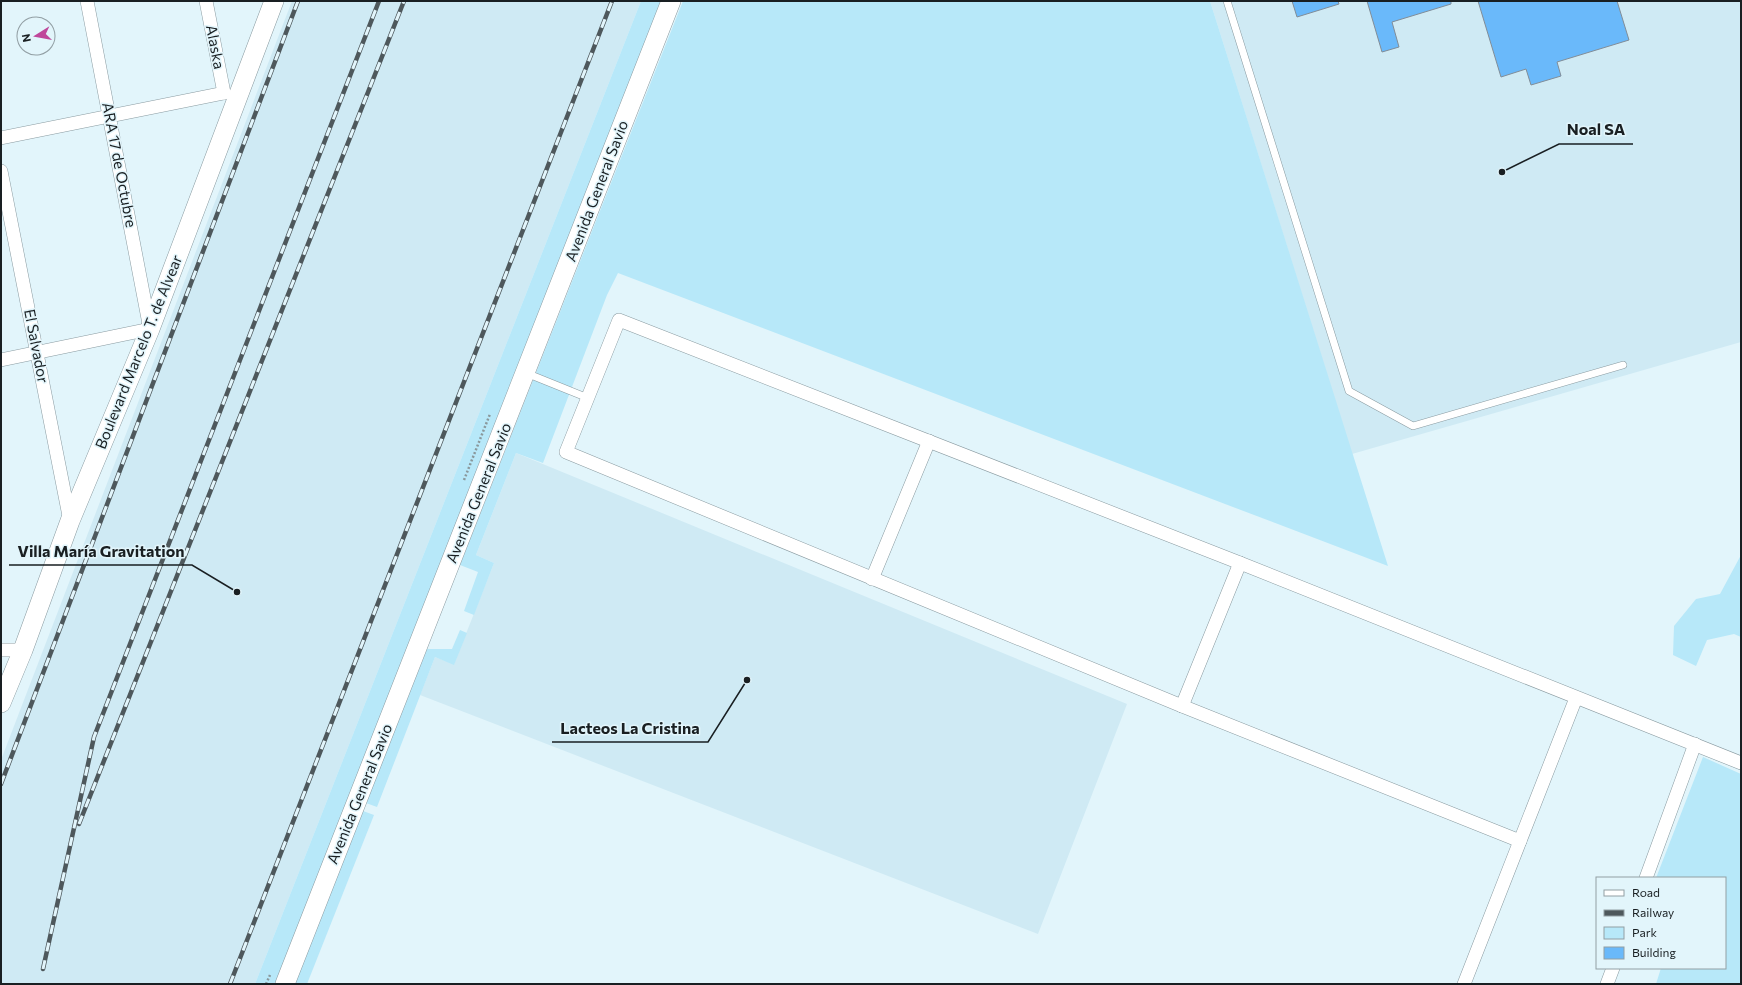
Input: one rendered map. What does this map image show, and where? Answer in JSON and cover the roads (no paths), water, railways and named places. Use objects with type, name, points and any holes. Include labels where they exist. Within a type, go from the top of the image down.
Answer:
[{"type":"main road","name":"Boulevard Marcelo T. de Alvear","points":[[1,703],[23,650],[70,521],[150,329],[231,96],[274,1]]},
{"type":"main road","name":"Avenida General Savio","points":[[285,984],[671,1]]},
{"type":"street","name":"ARA 17 de Octubre","points":[[87,1],[150,329]]},
{"type":"street","name":"Alaska","points":[[206,1],[231,96]]},
{"type":"street","points":[[1,138],[110,116],[231,96]]},
{"type":"street","name":"El Salvador","points":[[1,171],[70,521]]},
{"type":"street","points":[[1520,841],[1182,706],[566,452],[620,320],[1240,562],[1741,763]]},
{"type":"street","points":[[1,360],[150,329]]},
{"type":"street","points":[[872,579],[929,441]]},
{"type":"street","points":[[1182,706],[1240,562]]},
{"type":"street","points":[[1,650],[23,650]]},
{"type":"street","points":[[1464,984],[1576,698]]},
{"type":"street","points":[[1646,877],[1695,744]]},
{"type":"street","points":[[1607,984],[1613,969]]},
{"type":"lane","points":[[1227,1],[1349,391],[1413,426],[1623,365]]},
{"type":"lane","points":[[526,373],[588,398]]},
{"type":"railway","points":[[1,784],[298,1]]},
{"type":"railway","points":[[43,969],[94,737],[379,1]]},
{"type":"railway","points":[[79,824],[404,1]]},
{"type":"railway","points":[[230,984],[612,1]]},
{"type":"place","name":"Noal SA","points":[[1502,172]]},
{"type":"place","name":"Villa María Gravitation","points":[[237,592]]},
{"type":"place","name":"Lacteos La Cristina","points":[[747,680]]}]
